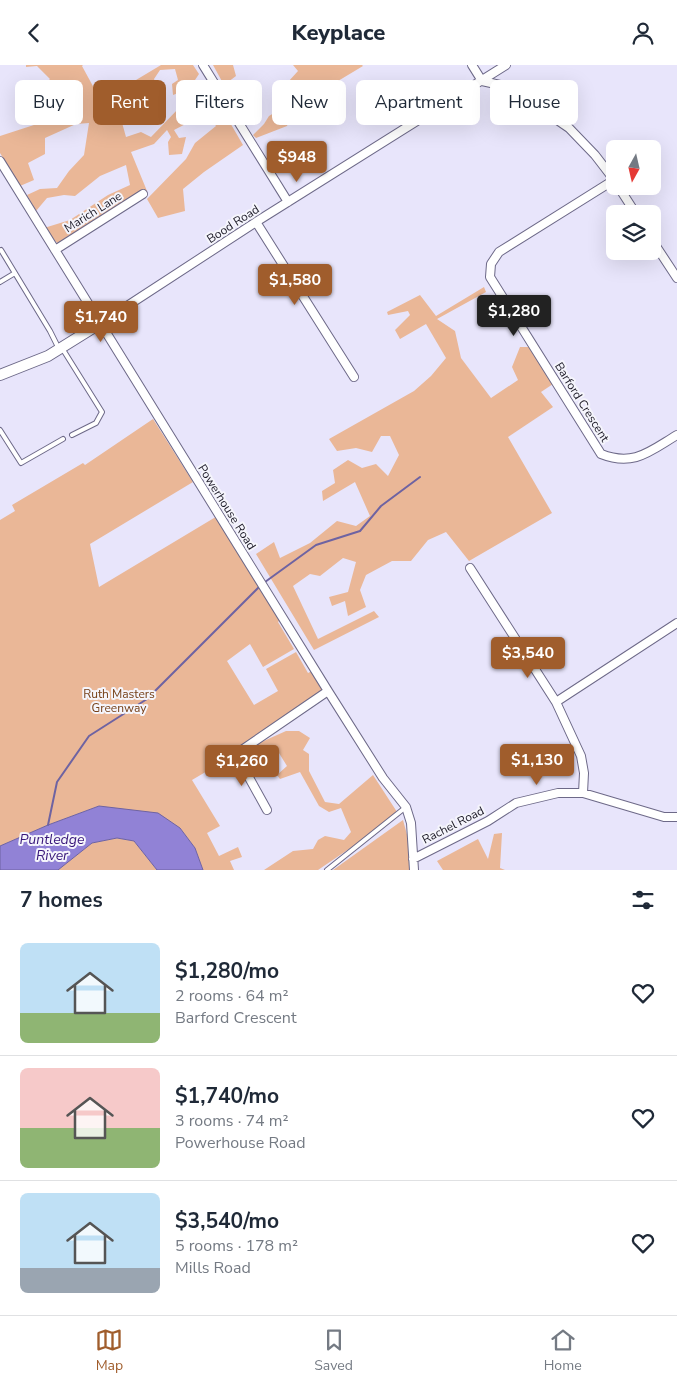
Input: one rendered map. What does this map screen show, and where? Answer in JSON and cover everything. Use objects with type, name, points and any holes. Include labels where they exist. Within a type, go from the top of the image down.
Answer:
[{"type":"street","points":[[203,65],[288,202]]},
{"type":"street","points":[[472,65],[482,81],[509,87],[569,128],[606,169]]},
{"type":"street","name":"Bood Road","points":[[101,323],[256,222],[506,65]]},
{"type":"street","name":"Powerhouse Road","points":[[0,161],[328,691],[383,778],[406,807],[411,823],[414,870]]},
{"type":"street","name":"Barford Crescent","points":[[606,188],[499,252],[491,264],[490,277],[602,454],[615,459],[629,459],[644,455],[677,435]]},
{"type":"street","name":"Marich Lane","points":[[55,250],[143,194]]},
{"type":"street","points":[[256,222],[354,377]]},
{"type":"street","points":[[661,254],[677,278]]},
{"type":"street","points":[[0,375],[26,366],[101,323]]},
{"type":"street","points":[[470,568],[556,702],[581,756],[584,773],[583,793]]},
{"type":"street","points":[[556,702],[677,623]]},
{"type":"street","points":[[267,810],[236,754],[328,691]]},
{"type":"street","name":"Rachel Road","points":[[413,859],[488,821],[516,803],[558,793],[583,793],[664,817],[677,817]]},
{"type":"lane","points":[[1,250],[60,348],[102,412],[96,423],[72,435]]},
{"type":"lane","points":[[0,282],[15,273]]},
{"type":"lane","points":[[0,429],[21,463],[63,439]]},
{"type":"lane","points":[[327,870],[406,807]]},
{"type":"green space","points":[[26,65],[83,65],[93,86],[93,125],[123,125],[126,137],[141,132],[151,137],[163,125],[166,125],[166,121],[176,111],[176,125],[184,125],[174,130],[179,138],[186,137],[182,154],[169,155],[168,142],[171,137],[167,130],[154,144],[131,152],[147,191],[58,244],[44,228],[70,220],[108,195],[130,185],[126,165],[100,176],[75,196],[64,195],[47,198],[36,211],[27,195],[40,189],[57,188],[84,155],[89,123],[83,123],[83,80],[49,80],[37,66],[26,67]]},
{"type":"green space","points":[[161,65],[193,65],[199,74],[195,80],[178,80],[175,69],[160,70],[154,79],[136,80]]},
{"type":"green space","points":[[213,65],[233,65],[236,76],[231,80],[221,80]]},
{"type":"green space","points":[[293,65],[363,66],[340,80],[290,80],[298,71]]},
{"type":"green space","points":[[176,81],[176,94],[173,95],[172,84]]},
{"type":"green space","points":[[272,114],[272,125],[287,126],[256,138],[253,135]]},
{"type":"green space","points":[[34,125],[74,125],[45,138],[45,154],[28,163],[34,180],[20,186],[0,153],[0,136]]},
{"type":"green space","points":[[231,125],[243,145],[183,189],[185,211],[158,218],[147,199],[186,159],[195,143],[216,126]]},
{"type":"green space","points":[[484,287],[486,292],[437,319],[455,331],[461,358],[491,398],[518,380],[512,367],[520,347],[531,347],[553,384],[541,392],[553,407],[508,437],[552,513],[469,561],[446,532],[428,540],[411,561],[392,561],[366,575],[360,590],[366,607],[348,616],[345,601],[332,606],[329,597],[348,592],[356,562],[343,558],[320,576],[310,574],[293,586],[318,639],[374,611],[379,617],[314,650],[256,554],[274,542],[280,558],[310,543],[337,521],[356,526],[370,516],[355,482],[323,501],[322,491],[335,483],[333,470],[348,460],[362,468],[376,464],[388,476],[399,455],[390,436],[381,436],[372,452],[356,448],[337,451],[329,439],[414,391],[431,376],[446,358],[426,324],[400,339],[395,330],[410,315],[408,311],[388,315],[387,312],[420,295],[436,316]]},
{"type":"green space","name":"Ruth Masters Greenway","points":[[153,419],[193,482],[90,544],[99,587],[219,515],[282,618],[278,622],[294,649],[263,667],[250,644],[227,661],[254,705],[278,691],[266,669],[296,652],[308,673],[314,670],[328,691],[236,754],[192,780],[220,826],[207,833],[219,856],[238,847],[242,857],[230,861],[234,870],[203,870],[195,848],[180,828],[99,806],[0,846],[0,520],[15,511],[12,505],[83,463],[85,465]]},
{"type":"green space","points":[[286,731],[299,731],[310,738],[303,750],[309,754],[309,771],[325,802],[339,804],[373,775],[399,815],[318,870],[264,870],[293,851],[313,849],[318,840],[325,836],[344,840],[351,832],[341,808],[329,812],[319,806],[300,772],[280,779],[277,775],[287,766],[274,745],[256,752],[257,744]]},
{"type":"green space","points":[[403,820],[409,842],[409,870],[333,870]]},
{"type":"green space","points":[[502,833],[500,868],[505,870],[443,870],[437,861],[478,839],[488,859],[494,834]]},
{"type":"green space","points":[[117,838],[134,841],[157,870],[58,870],[92,843]]},
{"type":"water","name":"Puntledge River","points":[[99,806],[158,813],[180,828],[195,848],[203,870],[157,870],[134,841],[117,838],[92,843],[58,870],[0,870],[0,846]]},
{"type":"waterway","points":[[265,582],[316,545],[360,531],[381,506],[420,477]]},
{"type":"waterway","points":[[48,825],[57,782],[89,736],[147,699],[261,585]]}]
